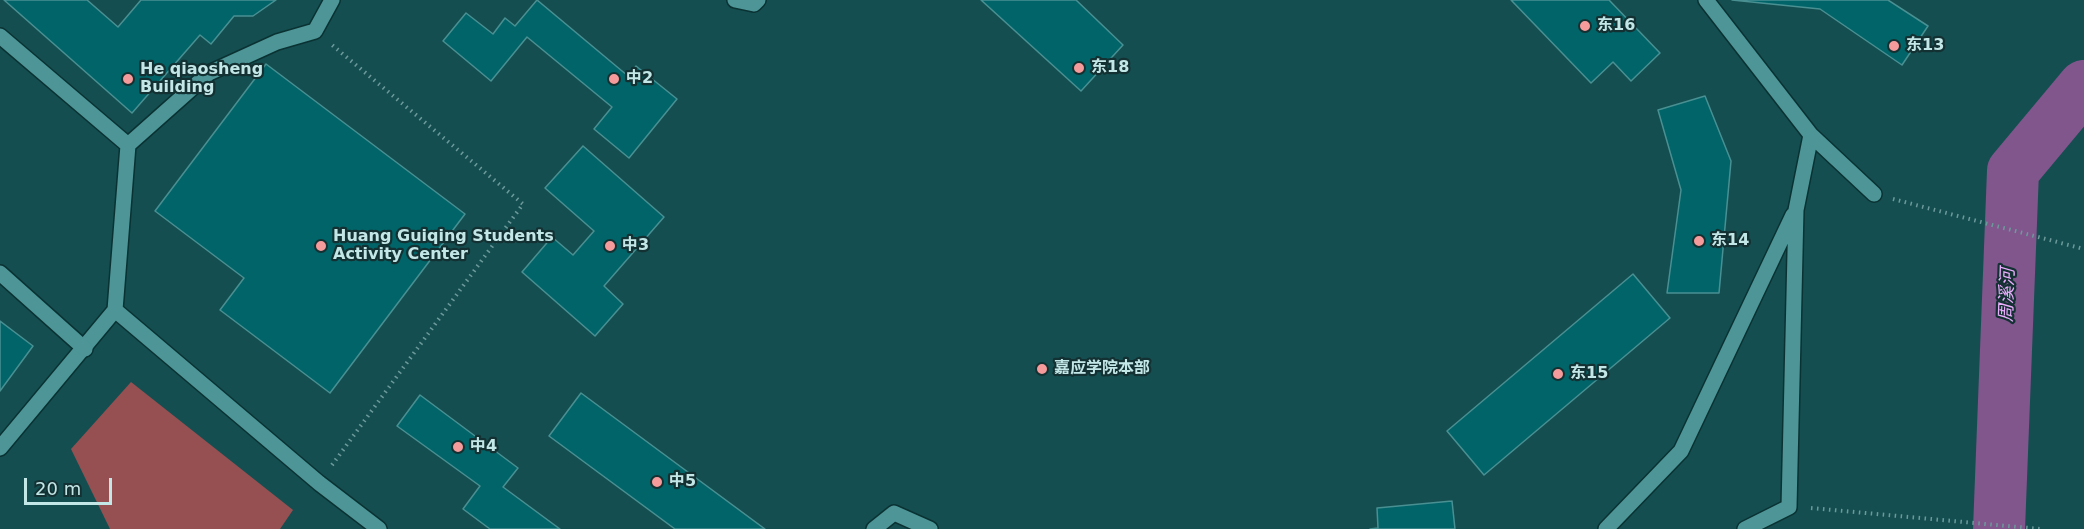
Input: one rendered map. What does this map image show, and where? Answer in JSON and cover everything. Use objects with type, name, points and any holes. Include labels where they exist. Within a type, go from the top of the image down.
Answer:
[{"type":"street","points":[[0,448],[116,310],[128,145],[210,73],[277,42],[315,31],[332,0]]},
{"type":"street","points":[[735,0],[754,4],[758,0]]},
{"type":"street","points":[[1706,0],[1811,135],[1875,194]]},
{"type":"street","points":[[0,36],[128,145]]},
{"type":"street","points":[[1745,529],[1789,507],[1796,210],[1811,135]]},
{"type":"street","points":[[1606,529],[1681,452],[1796,210]]},
{"type":"street","points":[[0,273],[85,349]]},
{"type":"street","points":[[116,310],[319,483],[379,529]]},
{"type":"street","points":[[874,529],[894,513],[930,529]]},
{"type":"path","points":[[315,31],[523,204],[319,483]]},
{"type":"path","points":[[1875,194],[2084,249]]},
{"type":"path","points":[[1789,507],[2040,529]]},
{"type":"shaded area","points":[[131,382],[293,510],[280,529],[110,529],[71,449]]},
{"type":"building","name":"He qiaosheng Building","points":[[4,0],[87,0],[118,27],[141,0],[276,0],[253,16],[234,16],[211,44],[200,35],[132,113]]},
{"type":"building","name":"中2","points":[[537,0],[628,76],[636,66],[677,99],[629,158],[594,129],[612,107],[527,37],[491,81],[443,41],[466,13],[493,34],[505,18],[515,26]]},
{"type":"building","name":"东18","points":[[981,0],[1076,0],[1123,45],[1081,91]]},
{"type":"building","name":"东16","points":[[1511,0],[1609,0],[1660,53],[1631,81],[1613,62],[1591,83]]},
{"type":"building","name":"东13","points":[[1732,0],[1888,0],[1928,26],[1902,65],[1820,9]]},
{"type":"building","name":"Huang Guiqing Students Activity Center","points":[[266,64],[465,214],[330,393],[220,310],[244,278],[155,211]]},
{"type":"building","name":"东14","points":[[1705,96],[1731,161],[1719,293],[1667,293],[1681,190],[1658,110]]},
{"type":"building","name":"中3","points":[[583,146],[664,217],[604,286],[623,304],[595,336],[522,272],[552,237],[573,255],[594,231],[545,188]]},
{"type":"building","name":"东15","points":[[1633,274],[1670,318],[1484,475],[1447,431]]},
{"type":"building","points":[[0,321],[33,346],[0,391]]},
{"type":"building","name":"中5","points":[[581,393],[765,529],[675,529],[549,436]]},
{"type":"building","name":"中4","points":[[420,395],[518,468],[503,487],[560,529],[490,529],[463,509],[480,486],[397,426]]},
{"type":"building","points":[[1452,501],[1455,529],[1370,529],[1378,528],[1377,508]]},
{"type":"waterway","name":"周溪河","points":[[1999,529],[2013,171],[2084,86]]},
{"type":"place","name":"东16","points":[[1585,26]]},
{"type":"place","name":"东13","points":[[1894,46]]},
{"type":"place","name":"东18","points":[[1079,68]]},
{"type":"place","name":"He qiaosheng Building","points":[[128,79]]},
{"type":"place","name":"中2","points":[[614,79]]},
{"type":"place","name":"东14","points":[[1699,241]]},
{"type":"place","name":"Huang Guiqing Students Activity Center","points":[[321,246]]},
{"type":"place","name":"中3","points":[[610,246]]},
{"type":"place","name":"嘉应学院本部","points":[[1042,369]]},
{"type":"place","name":"东15","points":[[1558,374]]},
{"type":"place","name":"中4","points":[[458,447]]},
{"type":"place","name":"中5","points":[[657,482]]}]
